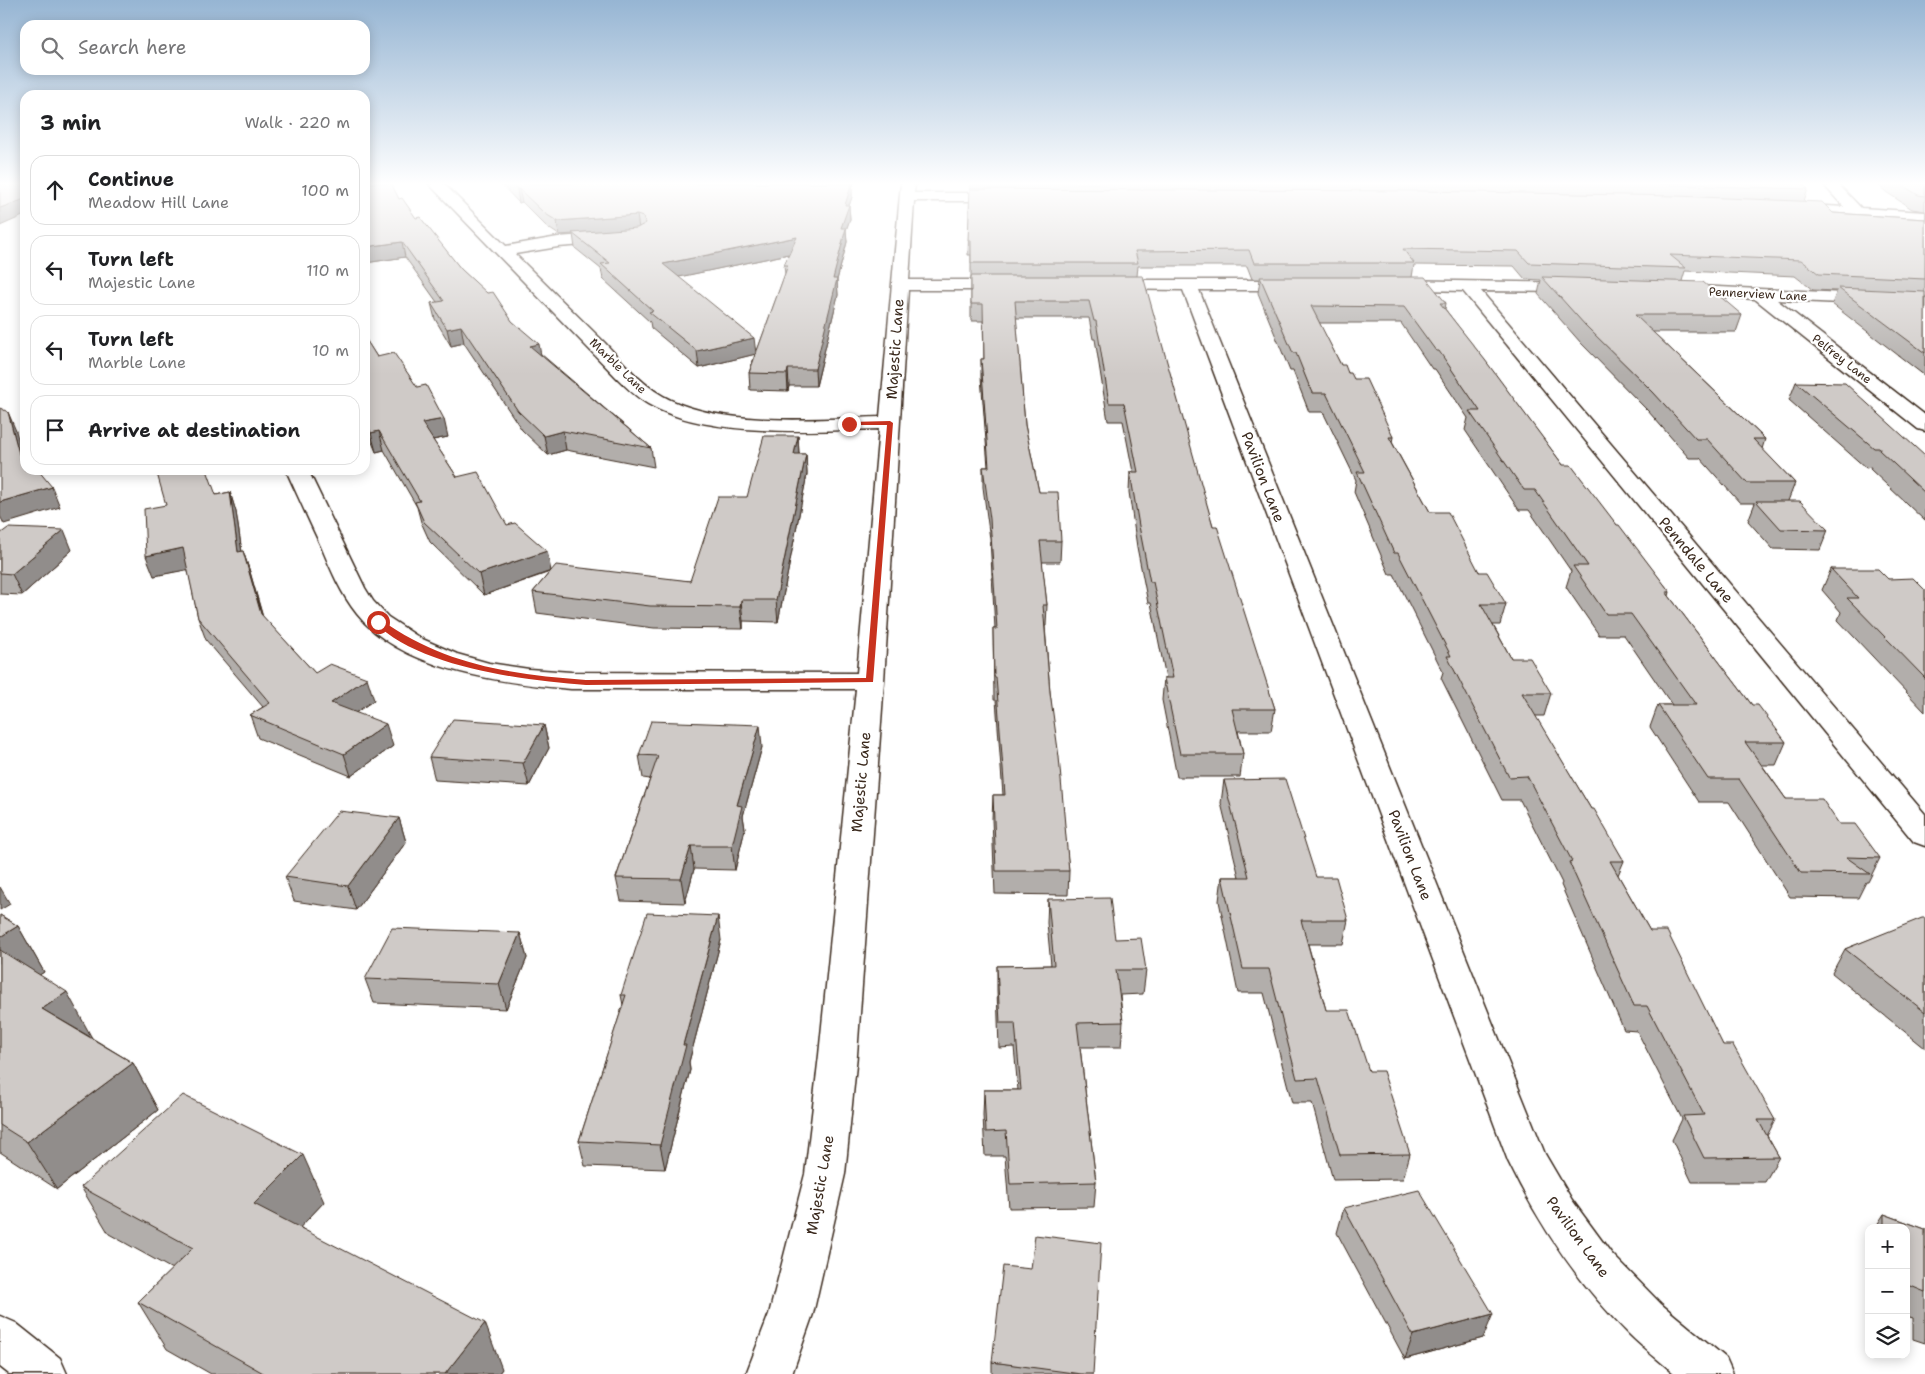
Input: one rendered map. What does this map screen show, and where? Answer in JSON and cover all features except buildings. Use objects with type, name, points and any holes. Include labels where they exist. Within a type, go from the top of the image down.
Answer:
[{"type":"street","name":"Marble Lane","points":[[498,247],[647,396],[658,402],[700,415],[753,423],[890,423]]},
{"type":"street","points":[[502,251],[526,247]]},
{"type":"street","name":"Majestic Lane","points":[[768,1374],[791,1314],[825,1174],[838,1055],[870,681],[903,247]]},
{"type":"street","points":[[900,285],[1026,285]]},
{"type":"street","points":[[1093,285],[1307,285]]},
{"type":"street","name":"Pavilion Lane","points":[[1189,285],[1528,1161],[1557,1213],[1596,1267],[1645,1319],[1710,1374]]},
{"type":"street","points":[[1376,285],[1593,288]]},
{"type":"street","name":"Penndale Lane","points":[[1467,285],[1925,835]]},
{"type":"street","name":"Pennerview Lane","points":[[1660,290],[1925,302]]},
{"type":"street","name":"Pelfrey Lane","points":[[1759,294],[1925,425]]},
{"type":"street","points":[[299,475],[355,593],[378,622],[402,639],[434,654],[471,666],[519,676],[586,682],[870,681]]},
{"type":"street","points":[[0,1338],[44,1374]]},
{"type":"route","points":[[378,622],[402,639],[434,654],[471,666],[541,679],[586,682],[870,681],[890,423],[849,424]]}]
